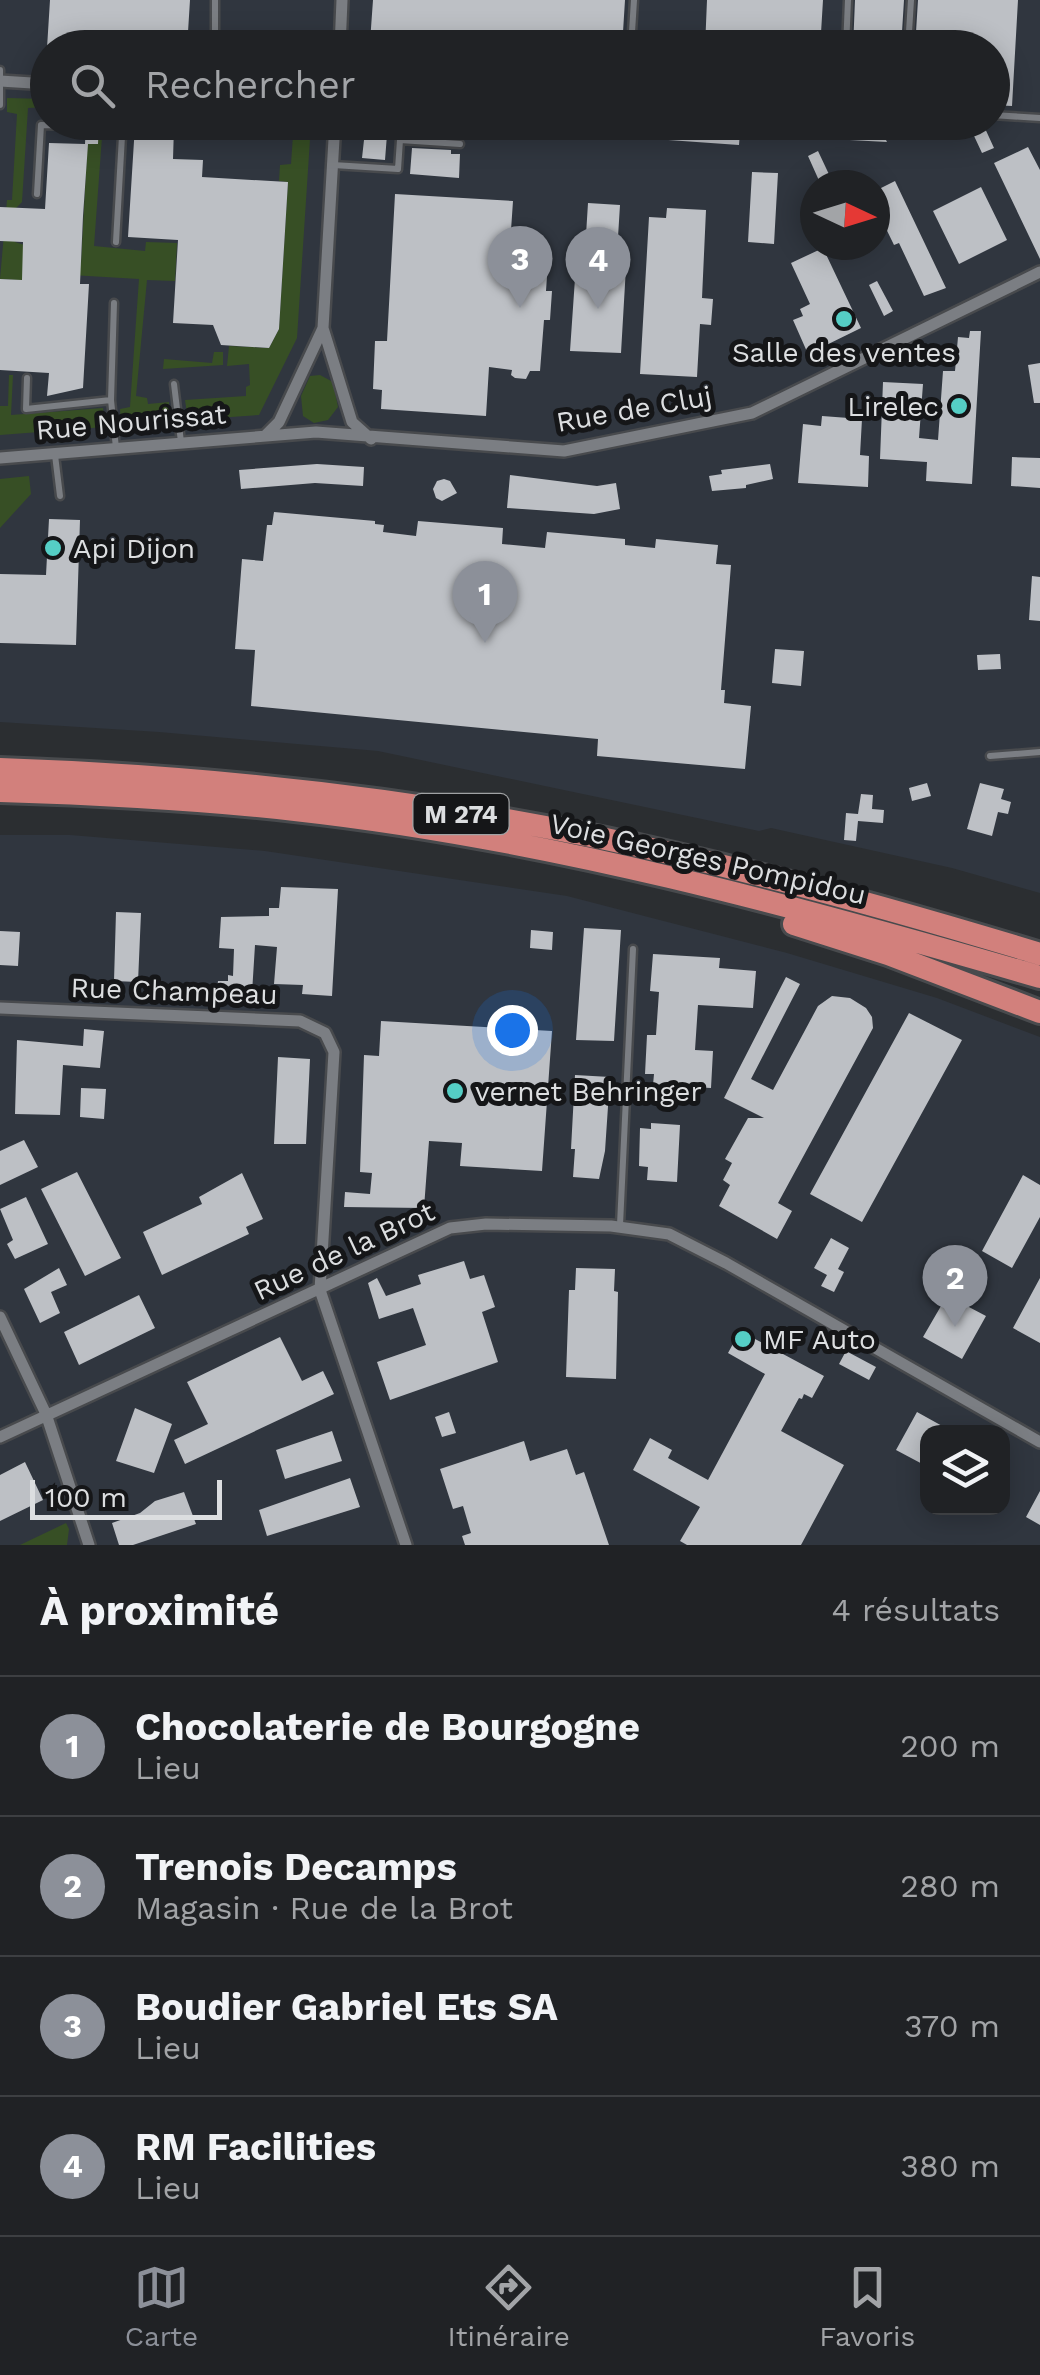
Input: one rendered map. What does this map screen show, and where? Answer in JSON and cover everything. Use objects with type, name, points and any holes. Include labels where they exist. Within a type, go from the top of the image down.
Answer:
[{"type":"highway","points":[[0,760],[104,773]]},
{"type":"highway","name":"Voie Georges Pompidou","points":[[0,769],[104,773],[310,792],[515,822],[602,838],[813,889],[1040,954]]},
{"type":"highway","name":"Voie Georges Pompidou","points":[[0,791],[205,801],[298,810],[468,836],[635,870],[859,925],[1040,977]]},
{"type":"highway","points":[[635,870],[673,888],[888,954],[1040,1012]]},
{"type":"highway","points":[[813,889],[885,900],[1040,939]]},
{"type":"street","points":[[341,30],[342,0]]},
{"type":"street","points":[[1,77],[30,81]]},
{"type":"street","points":[[334,140],[323,328],[352,422],[370,439]]},
{"type":"street","name":"Rue de Cluj","points":[[265,436],[316,432],[564,451],[752,413],[1040,272]]},
{"type":"street","points":[[265,436],[280,422],[323,328]]},
{"type":"street","name":"Rue Nourissat","points":[[0,458],[265,436]]},
{"type":"street","name":"Rue Champeau","points":[[0,1008],[300,1021],[325,1033],[334,1052],[320,1290]]},
{"type":"street","name":"Rue de la Brot","points":[[0,1436],[450,1228],[486,1224],[620,1227],[669,1234],[1040,1442]]},
{"type":"street","points":[[320,1290],[406,1545]]},
{"type":"street","points":[[0,1317],[46,1414],[89,1545]]},
{"type":"lane","points":[[215,0],[215,30]]},
{"type":"lane","points":[[633,30],[634,0]]},
{"type":"lane","points":[[847,30],[848,0]]},
{"type":"lane","points":[[909,30],[911,0]]},
{"type":"lane","points":[[0,105],[1,77]]},
{"type":"lane","points":[[1010,117],[1040,118]]},
{"type":"lane","points":[[37,194],[40,140]]},
{"type":"lane","points":[[116,242],[122,140]]},
{"type":"lane","points":[[332,165],[398,169],[400,140],[460,144]]},
{"type":"lane","points":[[114,303],[111,400],[116,448]]},
{"type":"lane","points":[[27,378],[26,409],[111,400]]},
{"type":"lane","points":[[174,384],[181,443]]},
{"type":"lane","points":[[54,454],[60,496]]},
{"type":"lane","points":[[990,756],[1040,752]]},
{"type":"lane","points":[[620,1227],[634,949]]},
{"type":"shaded area","points":[[0,0],[1040,0],[1040,893],[952,868],[771,828],[759,831],[378,751],[0,722]]},
{"type":"shaded area","points":[[0,835],[70,835],[265,851],[567,896],[787,953],[937,998],[1040,1037],[1040,1545],[0,1545]]},
{"type":"green space","points":[[7,98],[30,99],[15,242],[81,264],[88,140],[102,140],[94,246],[145,251],[146,242],[177,243],[175,281],[147,280],[136,396],[147,398],[148,404],[169,402],[169,422],[121,426],[120,409],[130,407],[139,279],[54,274],[52,282],[0,279],[7,200],[12,200],[17,114],[7,112]]},
{"type":"green space","points":[[293,140],[310,140],[297,338],[259,415],[188,420],[185,400],[246,396],[249,364],[227,366],[229,346],[269,348],[279,329],[288,182],[279,181],[280,165],[291,164]]},
{"type":"green space","points":[[214,352],[223,352],[223,365],[163,369],[164,359],[212,363]]},
{"type":"green space","points":[[9,375],[13,375],[11,415],[103,408],[105,427],[0,435],[0,406],[8,406]]},
{"type":"green space","points":[[320,375],[333,382],[338,407],[328,420],[314,423],[303,416],[301,396],[310,376]]},
{"type":"green space","points":[[29,476],[31,494],[0,528],[0,479]]},
{"type":"green space","points":[[66,1523],[67,1545],[20,1545]]},
{"type":"building","points":[[50,0],[190,0],[188,30],[48,30]]},
{"type":"building","points":[[373,0],[625,0],[623,30],[371,30]]},
{"type":"building","points":[[707,0],[823,0],[821,30],[706,30]]},
{"type":"building","points":[[855,0],[904,0],[902,30],[854,30]]},
{"type":"building","points":[[918,0],[1018,0],[1012,106],[1010,30],[916,30]]},
{"type":"building","points":[[85,140],[98,140],[98,144],[88,144],[83,216],[80,284],[89,284],[83,388],[47,396],[49,373],[0,370],[0,279],[22,280],[23,242],[0,241],[0,207],[45,209],[49,143],[85,144]]},
{"type":"building","points":[[134,140],[174,140],[173,159],[203,160],[202,177],[288,182],[279,329],[269,348],[221,345],[213,325],[173,323],[178,240],[128,237]]},
{"type":"building","points":[[364,140],[387,140],[385,160],[362,158]]},
{"type":"building","points":[[668,140],[739,140],[739,145]]},
{"type":"building","points":[[976,140],[990,140],[994,148],[982,153]]},
{"type":"building","points":[[1028,147],[1040,170],[1040,259],[994,163]]},
{"type":"building","points":[[412,148],[460,154],[459,178],[410,174]]},
{"type":"building","points":[[818,151],[827,170],[814,170],[808,156]]},
{"type":"building","points":[[752,172],[778,173],[774,244],[748,242]]},
{"type":"building","points":[[895,181],[946,288],[924,296],[899,243],[894,245],[890,237],[890,184]]},
{"type":"building","points":[[981,187],[1007,240],[959,264],[933,211]]},
{"type":"building","points":[[395,194],[513,201],[510,245],[549,247],[546,291],[552,291],[550,320],[544,320],[540,371],[530,371],[526,379],[515,378],[512,370],[489,367],[486,416],[381,409],[382,390],[373,389],[375,341],[387,341]]},
{"type":"building","points":[[588,203],[620,205],[618,237],[586,235]]},
{"type":"building","points":[[667,208],[706,210],[702,298],[713,299],[711,325],[700,324],[697,377],[640,374],[649,217],[666,218]]},
{"type":"building","points":[[800,259],[829,260],[861,328],[808,354],[793,320],[803,316],[800,309],[810,304],[791,263]]},
{"type":"building","points":[[576,264],[626,267],[621,353],[570,351]]},
{"type":"building","points":[[877,281],[893,311],[884,316],[869,285]]},
{"type":"building","name":"Lirelec","points":[[970,331],[981,331],[972,484],[926,481],[927,462],[880,459],[883,382],[923,384],[919,438],[938,440],[943,371],[955,371],[958,337],[969,338]]},
{"type":"building","points":[[1040,363],[1040,403],[1034,403],[1028,365]]},
{"type":"building","points":[[822,416],[862,419],[860,455],[869,456],[868,487],[798,483],[803,424],[821,426]]},
{"type":"building","points":[[1012,457],[1040,458],[1040,488],[1011,486]]},
{"type":"building","points":[[317,464],[364,467],[363,486],[315,483],[241,489],[239,470]]},
{"type":"building","points":[[770,464],[773,479],[746,488],[712,491],[709,476],[722,474],[721,470]]},
{"type":"building","points":[[510,475],[597,486],[616,483],[620,509],[594,514],[507,508]]},
{"type":"building","points":[[437,481],[450,481],[457,493],[442,501],[433,489]]},
{"type":"building","points":[[274,512],[375,521],[384,525],[383,532],[416,536],[418,521],[503,528],[502,544],[545,548],[547,532],[625,539],[625,545],[655,548],[656,539],[718,545],[716,564],[731,565],[721,690],[725,690],[724,703],[751,706],[745,769],[597,756],[598,739],[251,706],[255,650],[235,649],[242,559],[263,561],[267,525],[272,525]]},
{"type":"building","points":[[49,519],[80,520],[76,645],[0,643],[0,574],[46,575]]},
{"type":"building","points":[[1032,576],[1040,577],[1040,621],[1029,620]]},
{"type":"building","points":[[775,649],[804,651],[801,686],[772,683]]},
{"type":"building","points":[[1000,654],[1001,669],[978,670],[977,655]]},
{"type":"building","points":[[927,783],[931,796],[912,801],[909,788]]},
{"type":"building","points":[[980,783],[1004,789],[1001,799],[1011,802],[1008,814],[998,812],[992,836],[967,829]]},
{"type":"building","points":[[861,794],[873,795],[872,809],[884,810],[883,823],[858,821],[856,841],[844,840],[846,813],[858,814]]},
{"type":"building","points":[[281,887],[338,889],[332,996],[302,994],[303,985],[274,984],[277,947],[255,945],[252,993],[217,990],[218,981],[228,981],[228,975],[233,976],[234,949],[219,948],[221,917],[269,916],[269,908],[279,908]]},
{"type":"building","points":[[116,912],[141,913],[138,982],[114,981]]},
{"type":"building","points":[[584,928],[621,930],[614,1041],[576,1040]]},
{"type":"building","points":[[531,930],[553,932],[552,950],[530,948]]},
{"type":"building","points":[[0,931],[20,932],[18,966],[0,965]]},
{"type":"building","points":[[653,954],[720,958],[719,968],[756,971],[753,1008],[698,1005],[695,1050],[713,1051],[711,1088],[653,1085],[654,1074],[645,1074],[647,1035],[656,1035],[659,992],[650,991]]},
{"type":"building","points":[[786,977],[800,984],[751,1079],[773,1090],[818,1006],[832,996],[850,998],[866,1008],[873,1028],[778,1203],[792,1211],[777,1239],[719,1206],[730,1185],[723,1180],[732,1163],[725,1159],[748,1118],[764,1118],[724,1098]]},
{"type":"building","points":[[909,1013],[962,1040],[862,1222],[810,1194]]},
{"type":"building","name":"vernet Behringer","points":[[381,1021],[552,1031],[542,1171],[460,1166],[462,1143],[429,1141],[424,1208],[344,1207],[345,1192],[370,1194],[372,1173],[360,1172],[364,1055],[379,1056]]},
{"type":"building","points":[[84,1029],[104,1031],[100,1068],[63,1065],[60,1115],[15,1114],[17,1040],[83,1046]]},
{"type":"building","points":[[278,1057],[310,1059],[306,1144],[274,1144]]},
{"type":"building","points":[[575,1075],[610,1077],[599,1179],[573,1177]]},
{"type":"building","points":[[81,1088],[106,1089],[104,1119],[80,1117]]},
{"type":"building","points":[[651,1123],[680,1125],[677,1182],[647,1180],[648,1167],[639,1166],[640,1128],[651,1129]]},
{"type":"building","points":[[24,1140],[38,1167],[0,1185],[0,1151]]},
{"type":"building","points":[[77,1172],[121,1258],[85,1276],[41,1189]]},
{"type":"building","points":[[242,1173],[263,1219],[246,1227],[249,1234],[162,1275],[143,1232],[202,1204],[199,1197]]},
{"type":"building","points":[[1023,1175],[1040,1185],[1040,1217],[1012,1268],[982,1251]]},
{"type":"building","points":[[26,1197],[48,1244],[15,1259],[7,1244],[13,1240],[0,1209]]},
{"type":"building","points":[[831,1238],[849,1248],[838,1269],[844,1272],[834,1292],[821,1286],[827,1275],[814,1268]]},
{"type":"building","points":[[464,1261],[470,1279],[484,1275],[495,1307],[482,1312],[498,1362],[390,1400],[377,1362],[426,1345],[413,1308],[379,1319],[368,1283],[377,1278],[386,1296],[421,1284],[418,1275]]},
{"type":"building","points":[[59,1268],[67,1285],[51,1292],[60,1313],[40,1323],[24,1289]]},
{"type":"building","points":[[576,1268],[615,1269],[616,1379],[566,1377],[569,1290],[575,1290]]},
{"type":"building","points":[[1040,1278],[1040,1343],[1013,1328]]},
{"type":"building","points":[[952,1287],[971,1297],[967,1306],[986,1316],[962,1359],[923,1337]]},
{"type":"building","points":[[139,1295],[155,1328],[79,1365],[64,1332]]},
{"type":"building","points":[[740,1331],[824,1376],[812,1398],[804,1394],[799,1398],[781,1431],[844,1465],[801,1545],[687,1545],[680,1541],[700,1507],[633,1470],[650,1438],[672,1450],[668,1458],[708,1480],[765,1374],[728,1353]]},
{"type":"building","points":[[280,1337],[302,1381],[323,1371],[334,1394],[185,1464],[174,1440],[208,1424],[187,1382]]},
{"type":"building","points":[[846,1351],[876,1367],[869,1380],[839,1364]]},
{"type":"building","points":[[135,1408],[172,1424],[154,1473],[116,1461]]},
{"type":"building","points":[[449,1412],[456,1433],[442,1437],[435,1417]]},
{"type":"building","points":[[917,1412],[940,1425],[920,1425],[920,1463],[896,1450]]},
{"type":"building","points":[[332,1431],[342,1461],[285,1479],[276,1450]]},
{"type":"building","points":[[524,1441],[530,1461],[567,1449],[576,1475],[584,1472],[609,1545],[465,1545],[462,1536],[471,1533],[463,1506],[453,1509],[440,1469]]},
{"type":"building","points":[[25,1462],[43,1500],[0,1521],[0,1475]]},
{"type":"building","points":[[350,1478],[360,1507],[267,1536],[259,1510]]},
{"type":"building","points":[[1040,1491],[1040,1525],[1026,1517]]},
{"type":"building","points":[[184,1492],[196,1524],[133,1545],[119,1545],[112,1523],[140,1513],[155,1501]]},
{"type":"place","name":"Boudier Gabriel Ets SA","points":[[520,308]]},
{"type":"place","name":"RM Facilities","points":[[598,309]]},
{"type":"place","name":"Salle des ventes","points":[[844,319]]},
{"type":"place","name":"Lirelec","points":[[959,406]]},
{"type":"place","name":"Api Dijon","points":[[53,548]]},
{"type":"place","name":"Chocolaterie de Bourgogne","points":[[485,643]]},
{"type":"place","name":"vernet Behringer","points":[[455,1091]]},
{"type":"place","name":"Trenois Decamps","points":[[955,1327]]},
{"type":"place","name":"MF Auto","points":[[743,1339]]}]
